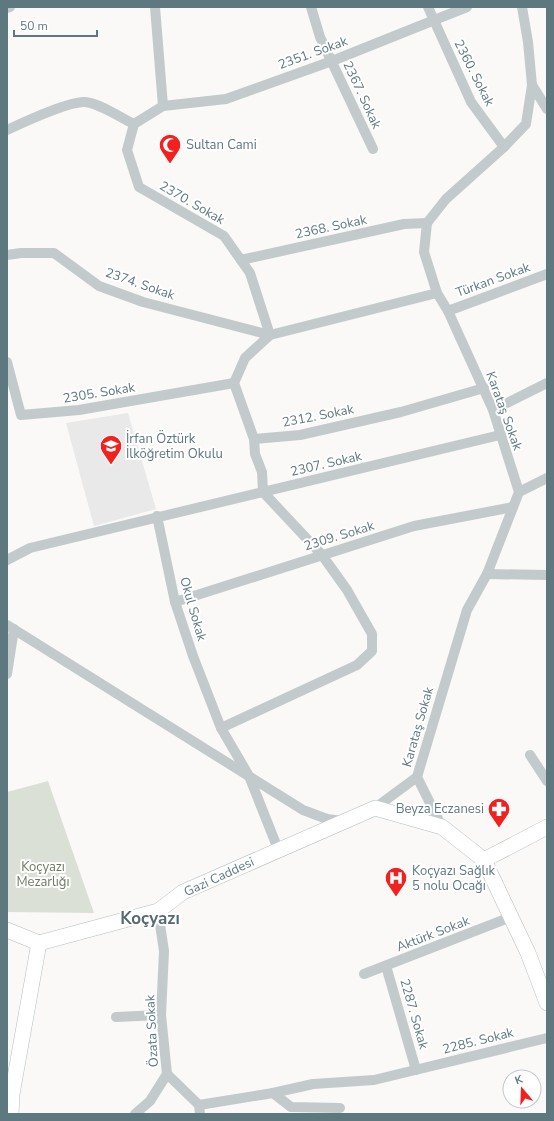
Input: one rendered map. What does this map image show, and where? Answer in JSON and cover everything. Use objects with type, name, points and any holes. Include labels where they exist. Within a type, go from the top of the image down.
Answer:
[{"type":"street","points":[[7,130],[63,108],[83,102],[98,106],[134,124],[163,106],[155,7]]},
{"type":"street","name":"2367. Sokak","points":[[311,7],[320,37],[373,150]]},
{"type":"street","name":"2360. Sokak","points":[[428,7],[471,102],[504,147]]},
{"type":"street","name":"2351. Sokak","points":[[163,106],[226,99],[332,61],[466,7]]},
{"type":"street","points":[[427,223],[446,199],[504,147],[526,124],[532,85],[528,42],[522,7]]},
{"type":"street","points":[[532,85],[547,109]]},
{"type":"street","name":"2370. Sokak","points":[[134,124],[127,150],[139,187],[224,236],[250,273],[270,335]]},
{"type":"street","name":"2368. Sokak","points":[[241,260],[404,224],[427,223]]},
{"type":"street","name":"Karataş Sokak","points":[[427,223],[424,252],[437,293],[448,311],[484,388],[493,410],[519,492],[487,574],[467,610],[417,777],[442,827]]},
{"type":"street","name":"2374. Sokak","points":[[7,255],[54,252],[99,286],[143,302],[270,335]]},
{"type":"street","name":"Türkan Sokak","points":[[448,311],[547,274]]},
{"type":"street","points":[[221,728],[357,665],[372,650],[372,634],[347,590],[322,555],[263,492],[262,472],[256,454],[254,440],[234,383],[245,358],[270,335],[437,293]]},
{"type":"street","name":"2305. Sokak","points":[[7,362],[21,415],[79,410],[234,383]]},
{"type":"street","points":[[493,410],[547,383]]},
{"type":"street","name":"2312. Sokak","points":[[254,440],[300,436],[401,412],[484,388]]},
{"type":"street","name":"2307. Sokak","points":[[157,516],[500,435]]},
{"type":"street","points":[[519,492],[547,478]]},
{"type":"street","name":"2309. Sokak","points":[[175,602],[414,526],[513,507]]},
{"type":"street","points":[[7,560],[30,548],[157,516]]},
{"type":"street","name":"Okul Sokak","points":[[157,516],[175,602],[193,656],[221,728],[249,776],[278,849]]},
{"type":"street","points":[[487,574],[547,575]]},
{"type":"street","points":[[7,674],[10,627],[303,810],[327,819],[344,821]]},
{"type":"street","points":[[530,755],[547,781]]},
{"type":"street","points":[[375,808],[417,777]]},
{"type":"street","points":[[375,808],[442,827],[484,860],[528,953],[547,1003]]},
{"type":"street","name":"Gazi Caddesi","points":[[39,943],[158,911],[182,892],[375,808]]},
{"type":"street","points":[[484,860],[547,827]]},
{"type":"street","name":"Özata Sokak","points":[[158,911],[164,951],[161,1015],[167,1074],[199,1110]]},
{"type":"street","name":"Aktürk Sokak","points":[[364,974],[511,917]]},
{"type":"street","points":[[7,930],[39,943],[12,1094],[11,1114]]},
{"type":"street","name":"2287. Sokak","points":[[386,966],[416,1070]]},
{"type":"street","points":[[116,1017],[161,1015]]},
{"type":"street","name":"2285. Sokak","points":[[273,1093],[313,1084],[374,1080],[547,1038]]},
{"type":"street","points":[[135,1114],[150,1101],[167,1074]]},
{"type":"street","points":[[199,1110],[273,1093],[291,1107],[340,1108]]},
{"type":"shaded area","name":"İrfan Öztürk İlköğretim Okulu","points":[[128,413],[156,509],[94,526],[66,423]]},
{"type":"green space","name":"Koçyazı Mezarlığı","points":[[48,781],[94,913],[7,912],[7,792]]},
{"type":"place","name":"Sultan Cami","points":[[170,164]]},
{"type":"place","name":"İrfan Öztürk İlköğretim Okulu","points":[[111,466]]},
{"type":"place","name":"Beyza Eczanesi","points":[[499,828]]},
{"type":"place","name":"Koçyazı Sağlık 5 nolu Ocağı","points":[[396,898]]},
{"type":"district","name":"Koçyazı","points":[[150,918]]}]
